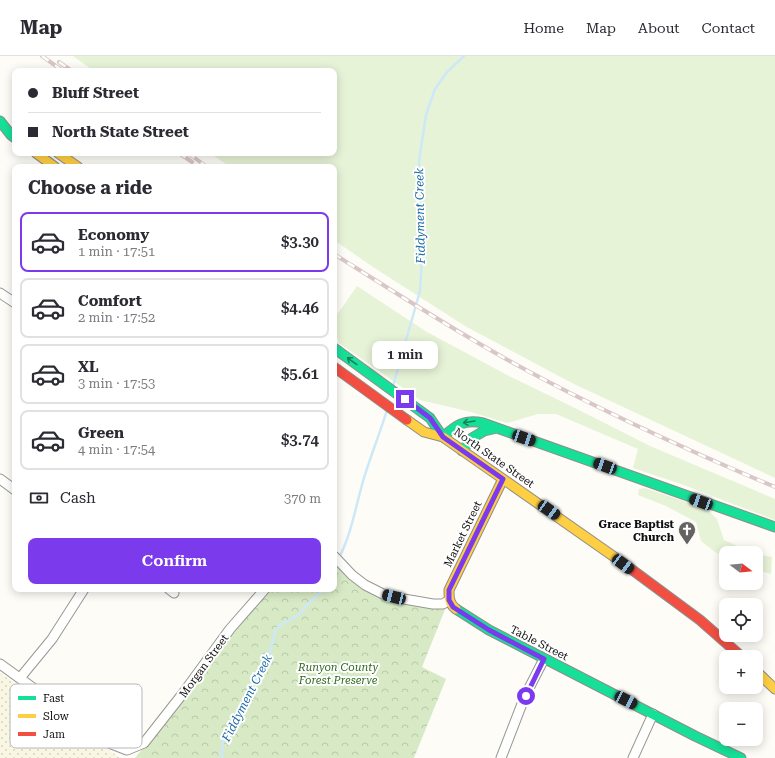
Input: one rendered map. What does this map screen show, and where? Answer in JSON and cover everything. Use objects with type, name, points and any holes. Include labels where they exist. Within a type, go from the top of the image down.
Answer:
[{"type":"main road","points":[[0,120],[12,122]]},
{"type":"main road","points":[[0,120],[12,136]]},
{"type":"main road","points":[[40,156],[51,164]]},
{"type":"main road","points":[[62,156],[74,164]]},
{"type":"main road","name":"North State Street","points":[[337,350],[430,418],[443,437],[689,612],[734,650]]},
{"type":"main road","name":"North State Street","points":[[337,369],[424,432],[443,437]]},
{"type":"main road","points":[[443,437],[457,425],[470,421],[484,422],[497,428],[775,527]]},
{"type":"main road","points":[[462,451],[472,438],[484,431],[497,428]]},
{"type":"main road","name":"Market Street","points":[[449,600],[449,590],[503,479]]},
{"type":"main road","name":"Table Street","points":[[449,600],[453,607],[483,626],[544,659],[741,758]]},
{"type":"main road","points":[[763,678],[775,689]]},
{"type":"street","points":[[0,293],[12,301]]},
{"type":"street","points":[[0,479],[12,488]]},
{"type":"street","points":[[337,559],[365,585],[383,594],[433,604],[443,604],[449,600]]},
{"type":"street","points":[[0,664],[20,678],[52,639],[82,592]]},
{"type":"street","name":"Morgan Street","points":[[142,744],[184,692],[230,629],[262,592]]},
{"type":"street","points":[[501,758],[526,696],[544,659]]},
{"type":"street","name":"Morgan Street","points":[[20,678],[28,684]]},
{"type":"street","points":[[633,758],[653,714]]},
{"type":"street","name":"Morgan Street","points":[[121,748],[126,750],[131,748]]},
{"type":"shaded area","points":[[0,673],[16,684],[10,684],[10,748],[106,748],[120,758],[0,758]]},
{"type":"green space","points":[[73,56],[775,56],[775,478],[574,384],[465,326],[337,242],[337,164],[226,164],[214,156],[337,156],[337,68],[90,68]]},
{"type":"green space","points":[[357,286],[427,332],[509,376],[650,446],[775,499],[775,520],[681,484],[633,468],[638,449],[556,414],[538,414],[507,423],[471,412],[420,400],[339,343],[337,337],[337,315]]},
{"type":"green space","points":[[645,488],[707,509],[717,519],[724,540],[737,546],[719,546],[719,555],[701,541],[696,522],[666,506],[638,495],[639,489]]},
{"type":"green space","points":[[763,555],[772,557],[771,574],[763,572]]},
{"type":"green space","name":"Runyon County Forest Preserve","points":[[337,563],[377,595],[446,607],[422,667],[446,679],[414,758],[135,758],[177,706],[231,632],[265,592],[337,592]]},
{"type":"waterway","name":"Fiddyment Creek","points":[[393,386],[420,291],[423,239],[419,161],[426,115],[435,89],[447,72],[464,56]]},
{"type":"waterway","name":"Fiddyment Creek","points":[[339,558],[347,539],[364,478],[387,410]]},
{"type":"waterway","name":"Fiddyment Creek","points":[[223,758],[221,755],[224,737],[235,724],[248,690],[259,676],[268,660],[276,629],[299,615],[321,592]]},
{"type":"railway","points":[[42,56],[59,68]]},
{"type":"railway","points":[[59,62],[68,68]]},
{"type":"railway","points":[[183,156],[192,162]]},
{"type":"railway","points":[[192,156],[203,164]]},
{"type":"railway","points":[[337,256],[446,324],[547,381],[644,429],[775,487]]},
{"type":"traffic: fast","points":[[0,121],[12,136]]},
{"type":"traffic: fast","points":[[337,350],[430,418],[443,437]]},
{"type":"traffic: fast","points":[[443,437],[456,426],[461,424],[471,422],[483,423],[775,527]]},
{"type":"traffic: fast","points":[[462,451],[472,438],[484,431],[497,428]]},
{"type":"traffic: fast","points":[[456,609],[489,630],[695,736],[741,758]]},
{"type":"traffic: slow","points":[[40,156],[51,164]]},
{"type":"traffic: slow","points":[[62,156],[74,164]]},
{"type":"traffic: slow","points":[[407,420],[424,432],[443,437],[623,563]]},
{"type":"traffic: slow","points":[[456,609],[449,598],[449,590],[503,479]]},
{"type":"traffic: slow","points":[[763,678],[775,689]]},
{"type":"traffic: jam","points":[[337,369],[407,420]]},
{"type":"traffic: jam","points":[[623,563],[700,620],[734,650]]},
{"type":"place","name":"Grace Baptist Church","points":[[687,545]]},
{"type":"route","points":[[405,399],[430,418],[443,437],[503,479],[449,590],[449,600],[453,607],[489,630],[544,659],[526,696]]}]
